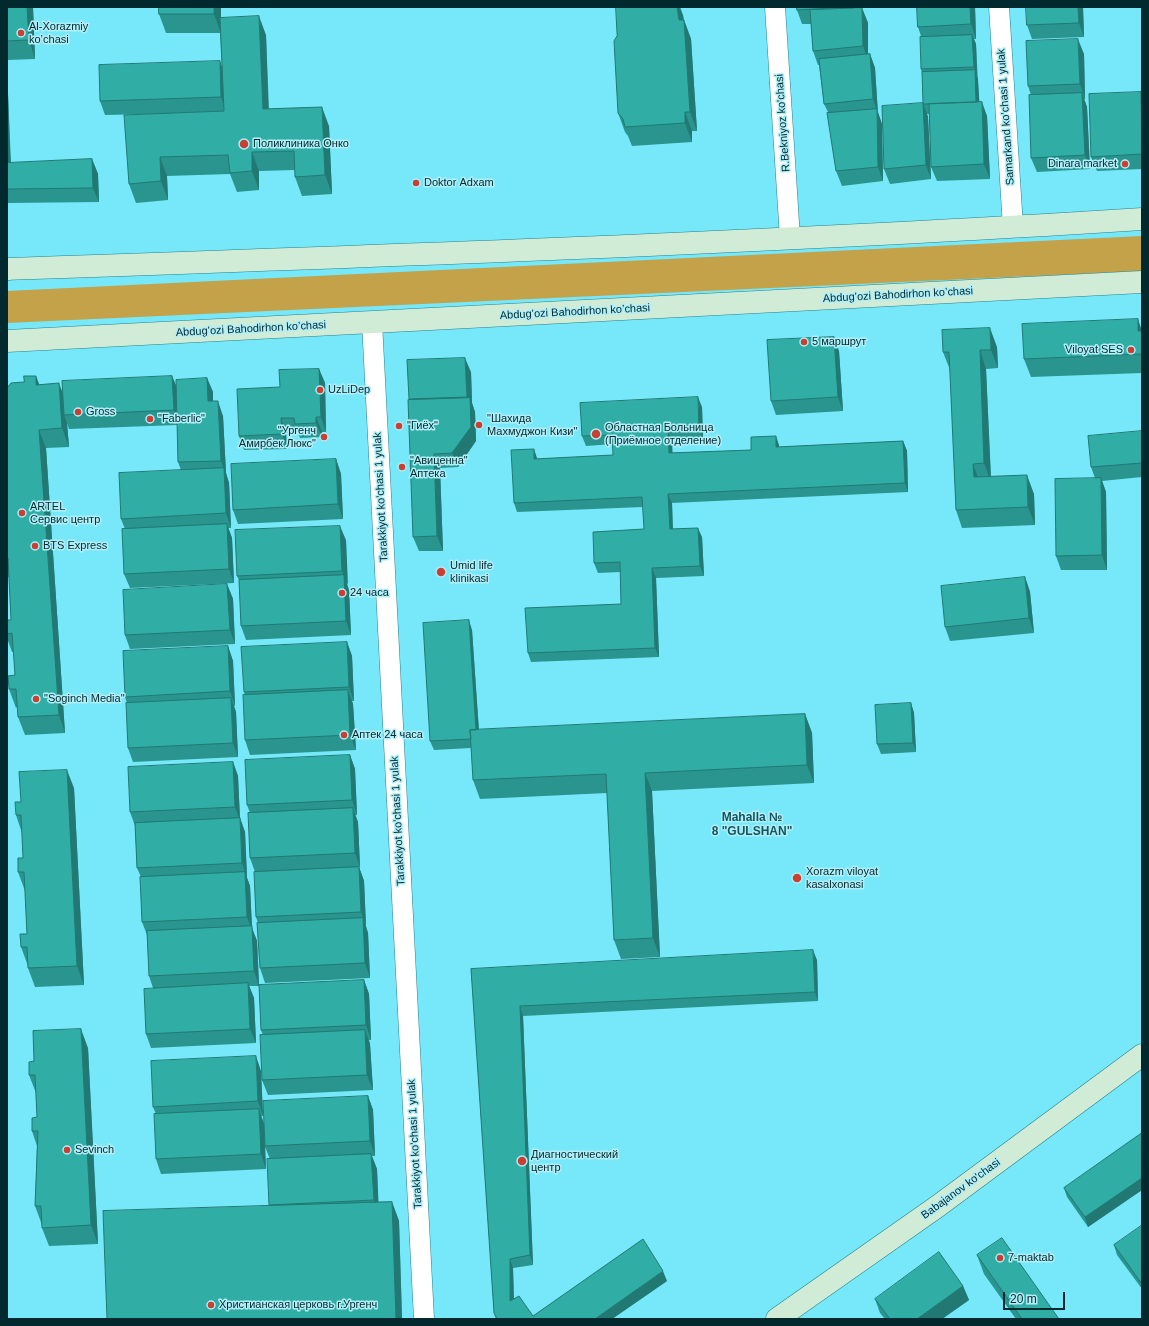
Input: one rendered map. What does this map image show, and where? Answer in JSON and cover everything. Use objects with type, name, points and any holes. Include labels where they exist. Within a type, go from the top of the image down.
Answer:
[{"type":"main road","points":[[7,269],[384,257],[1013,227],[1142,219]]},
{"type":"main road","name":"Abdug’ozi Bahodirhon ko’chasi","points":[[7,341],[1142,282]]},
{"type":"main road","name":"Babajanov ko'chasi","points":[[778,1319],[938,1206],[1142,1055]]},
{"type":"street","name":"R.Bekniyoz ko'chasi","points":[[775,7],[790,238]]},
{"type":"street","name":"Samarkand ko’chasi 1 yulak","points":[[999,7],[1013,227]]},
{"type":"street","name":"Tarakkiyot ko'chasi 1 yulak","points":[[372,322],[424,1319]]},
{"type":"shaded area","points":[[1142,236],[1142,271],[7,323],[7,291]]},
{"type":"building","points":[[7,7],[27,7],[29,40],[7,41]]},
{"type":"building","points":[[159,7],[214,7],[214,14],[159,14]]},
{"type":"building","points":[[616,7],[677,7],[679,20],[684,20],[690,112],[685,112],[685,123],[625,127],[623,119],[618,113],[614,41],[617,36]]},
{"type":"building","points":[[797,7],[850,7],[797,10]]},
{"type":"building","points":[[917,7],[970,7],[971,24],[918,27]]},
{"type":"building","points":[[1026,7],[1078,7],[1079,23],[1027,25]]},
{"type":"building","points":[[862,8],[863,46],[813,51],[810,10]]},
{"type":"building","points":[[259,16],[263,109],[322,107],[325,175],[295,177],[294,151],[252,152],[252,171],[230,173],[228,155],[160,157],[161,181],[129,184],[124,115],[224,111],[220,18]]},
{"type":"building","points":[[972,35],[974,67],[921,69],[920,37]]},
{"type":"building","points":[[1078,39],[1080,84],[1028,86],[1026,41]]},
{"type":"building","points":[[870,54],[873,99],[824,104],[819,59]]},
{"type":"building","points":[[220,61],[221,97],[100,101],[99,65]]},
{"type":"building","points":[[975,70],[976,102],[923,103],[922,72]]},
{"type":"building","points":[[1141,92],[1142,154],[1091,157],[1089,94]]},
{"type":"building","points":[[1082,93],[1085,155],[1031,158],[1029,95]]},
{"type":"building","points":[[982,102],[984,164],[931,167],[929,104]]},
{"type":"building","points":[[923,103],[926,165],[884,169],[882,106]]},
{"type":"building","points":[[877,109],[878,167],[836,171],[827,113]]},
{"type":"building","points":[[92,159],[93,188],[7,189],[7,163]]},
{"type":"building","points":[[1138,319],[1138,331],[1142,331],[1142,354],[1024,359],[1022,324]]},
{"type":"building","points":[[990,328],[991,350],[980,350],[984,463],[973,464],[974,477],[1027,475],[1028,507],[956,510],[949,352],[943,352],[942,330]]},
{"type":"building","points":[[834,337],[838,397],[771,401],[767,340]]},
{"type":"building","points":[[465,358],[467,397],[409,399],[407,360]]},
{"type":"building","points":[[319,369],[321,417],[316,417],[316,423],[295,424],[294,418],[281,418],[282,434],[239,436],[237,389],[280,387],[279,370]]},
{"type":"building","points":[[24,376],[36,376],[36,385],[59,383],[62,428],[39,430],[59,715],[18,717],[16,689],[9,689],[8,676],[15,675],[12,633],[7,634],[7,620],[11,620],[7,558],[7,388],[11,383],[24,382]]},
{"type":"building","points":[[172,376],[174,410],[64,415],[62,381]]},
{"type":"building","points":[[207,378],[208,401],[218,401],[221,461],[178,462],[176,380]]},
{"type":"building","points":[[698,397],[699,429],[668,431],[669,453],[751,450],[751,437],[776,436],[776,447],[903,441],[905,483],[668,494],[670,529],[698,528],[700,566],[652,568],[655,648],[528,653],[525,608],[621,604],[620,562],[594,563],[593,532],[644,529],[642,497],[514,503],[511,450],[534,449],[534,459],[613,455],[612,435],[582,436],[580,403]]},
{"type":"building","points":[[470,398],[471,427],[452,453],[434,454],[437,536],[413,537],[408,400]]},
{"type":"building","points":[[1142,431],[1142,463],[1091,467],[1088,436]]},
{"type":"building","points":[[336,459],[338,504],[233,510],[231,464]]},
{"type":"building","points":[[224,468],[226,513],[121,519],[119,473]]},
{"type":"building","points":[[1101,478],[1102,555],[1056,556],[1055,479]]},
{"type":"building","points":[[227,524],[229,569],[124,574],[122,529]]},
{"type":"building","points":[[340,526],[342,571],[237,576],[235,530]]},
{"type":"building","points":[[344,575],[346,621],[241,626],[239,580]]},
{"type":"building","points":[[1025,577],[1029,618],[945,627],[941,586]]},
{"type":"building","points":[[227,584],[230,630],[125,635],[123,590]]},
{"type":"building","points":[[469,620],[476,730],[470,730],[471,739],[430,741],[423,623]]},
{"type":"building","points":[[347,642],[349,687],[244,692],[241,647]]},
{"type":"building","points":[[228,646],[230,691],[125,697],[123,651]]},
{"type":"building","points":[[348,690],[350,735],[245,740],[243,695]]},
{"type":"building","points":[[231,698],[233,743],[128,748],[126,703]]},
{"type":"building","points":[[911,703],[913,743],[877,744],[875,705]]},
{"type":"building","points":[[805,714],[807,765],[645,773],[653,938],[614,940],[606,774],[473,780],[470,730]]},
{"type":"building","points":[[350,755],[352,800],[247,805],[245,760]]},
{"type":"building","points":[[233,762],[235,807],[130,812],[128,767]]},
{"type":"building","points":[[67,770],[77,966],[28,968],[27,947],[21,947],[20,934],[27,934],[24,872],[18,872],[18,858],[23,858],[21,815],[16,815],[15,802],[21,802],[19,772]]},
{"type":"building","points":[[353,808],[355,853],[250,858],[248,813]]},
{"type":"building","points":[[240,818],[242,863],[137,868],[135,823]]},
{"type":"building","points":[[359,867],[361,912],[256,917],[254,872]]},
{"type":"building","points":[[245,872],[247,917],[142,922],[140,877]]},
{"type":"building","points":[[363,918],[365,963],[260,968],[257,923]]},
{"type":"building","points":[[252,926],[254,971],[149,976],[147,931]]},
{"type":"building","points":[[813,950],[815,992],[520,1006],[530,1255],[510,1259],[510,1301],[519,1296],[533,1316],[643,1239],[663,1271],[595,1319],[497,1319],[494,1313],[471,969]]},
{"type":"building","points":[[364,980],[366,1025],[261,1030],[259,985]]},
{"type":"building","points":[[248,983],[250,1029],[146,1034],[144,989]]},
{"type":"building","points":[[81,1029],[91,1225],[42,1228],[41,1206],[35,1206],[38,1131],[32,1131],[32,1118],[37,1117],[35,1075],[29,1075],[29,1062],[34,1061],[33,1031]]},
{"type":"building","points":[[365,1030],[367,1075],[262,1080],[260,1035]]},
{"type":"building","points":[[256,1056],[258,1101],[153,1107],[151,1061]]},
{"type":"building","points":[[368,1096],[370,1141],[265,1146],[263,1101]]},
{"type":"building","points":[[259,1109],[261,1154],[156,1159],[154,1114]]},
{"type":"building","points":[[1142,1133],[1142,1178],[1085,1217],[1064,1188]]},
{"type":"building","points":[[371,1154],[374,1200],[269,1205],[267,1159]]},
{"type":"building","points":[[392,1202],[396,1319],[107,1319],[103,1211]]},
{"type":"building","points":[[1141,1226],[1142,1227],[1142,1284],[1114,1245]]},
{"type":"building","points":[[1002,1238],[1059,1319],[1022,1319],[977,1255]]},
{"type":"building","points":[[939,1252],[963,1286],[917,1319],[890,1319],[875,1299]]},
{"type":"place","name":"Al-Xorazmiy ko’chasi","points":[[21,33]]},
{"type":"place","name":"Поликлиника Онко","points":[[244,144]]},
{"type":"place","name":"Dinara market","points":[[1125,164]]},
{"type":"place","name":"Doktor Adxam","points":[[416,183]]},
{"type":"place","name":"5 маршрут","points":[[804,342]]},
{"type":"place","name":"Viloyat SES","points":[[1131,350]]},
{"type":"place","name":"UzLiDep","points":[[320,390]]},
{"type":"place","name":"Gross","points":[[78,412]]},
{"type":"place","name":"\"Faberlic\"","points":[[150,419]]},
{"type":"place","name":"\"Шахида Махмуджон Кизи\"","points":[[479,425]]},
{"type":"place","name":"\"Гиёх\"","points":[[399,426]]},
{"type":"place","name":"Областная Больница (Приёмное отделение)","points":[[596,434]]},
{"type":"place","name":"\"Ургенч Амирбек Люкс\"","points":[[324,437]]},
{"type":"place","name":"\"Авиценна\" Аптека","points":[[402,467]]},
{"type":"place","name":"ARTEL Сервис центр","points":[[22,513]]},
{"type":"place","name":"BTS Express","points":[[35,546]]},
{"type":"place","name":"Umid life klinikasi","points":[[441,572]]},
{"type":"place","name":"24 часа","points":[[342,593]]},
{"type":"place","name":"\"Soginch Media\"","points":[[36,699]]},
{"type":"place","name":"Аптек 24 часа","points":[[344,735]]},
{"type":"place","name":"Xorazm viloyat kasalxonasi","points":[[797,878]]},
{"type":"place","name":"Sevinch","points":[[67,1150]]},
{"type":"place","name":"Диагностический центр","points":[[522,1161]]},
{"type":"place","name":"7-maktab","points":[[1000,1258]]},
{"type":"place","name":"Христианская церковь г.Ургенч","points":[[211,1305]]},
{"type":"district","name":"Mahalla № 8 \"GULSHAN\"","points":[[752,825]]}]
